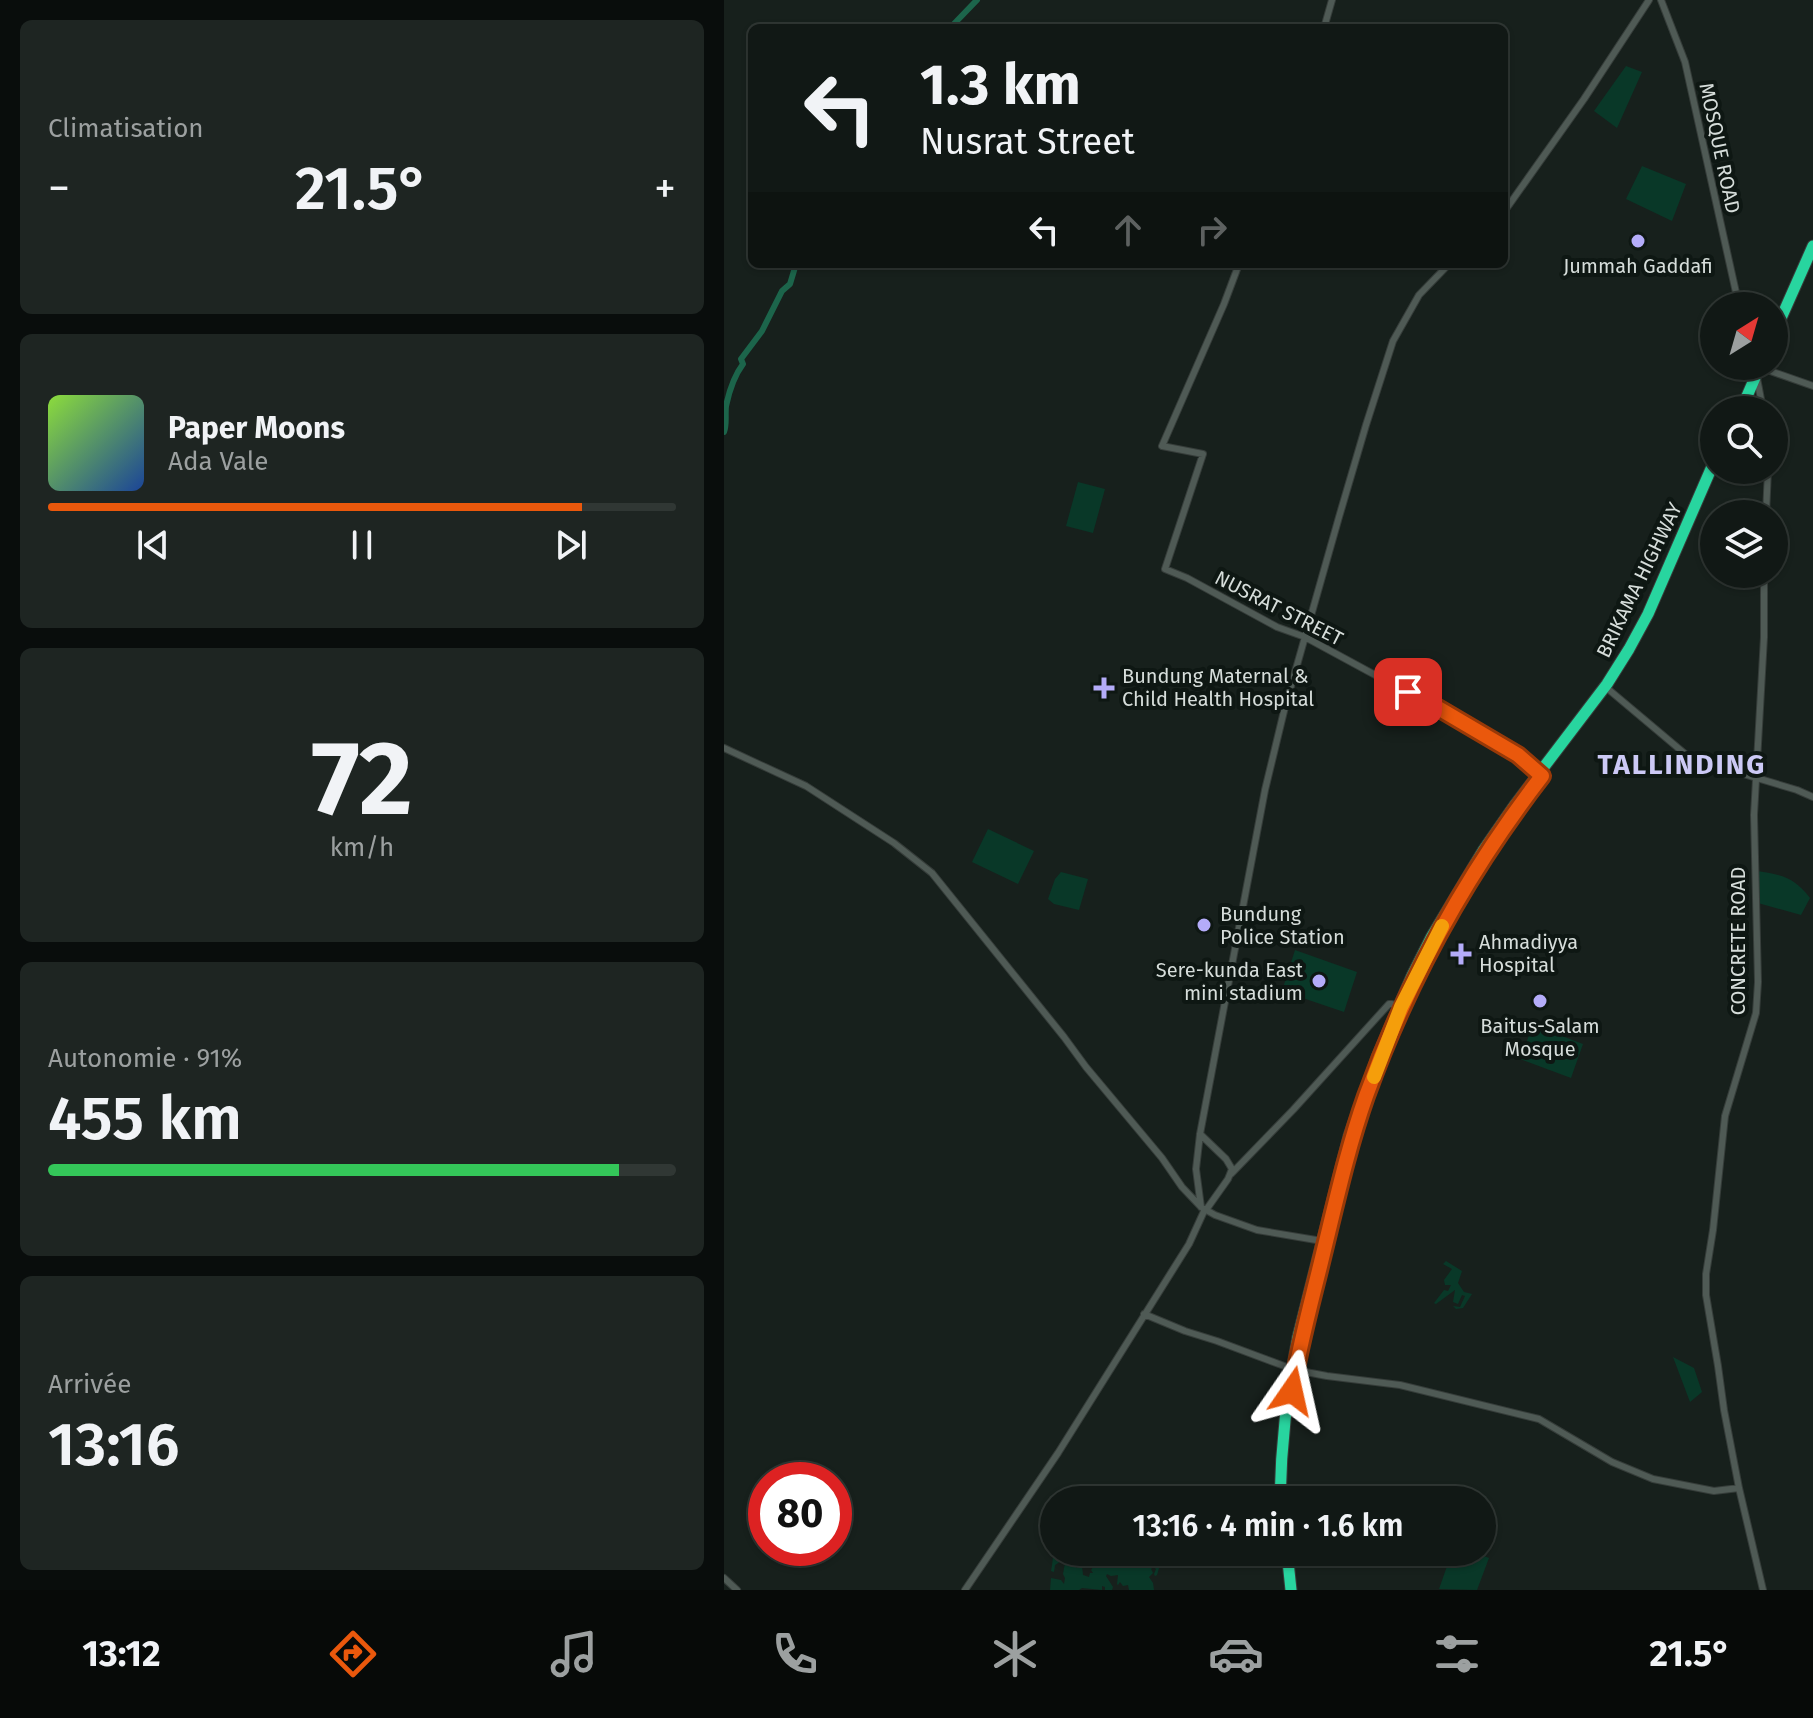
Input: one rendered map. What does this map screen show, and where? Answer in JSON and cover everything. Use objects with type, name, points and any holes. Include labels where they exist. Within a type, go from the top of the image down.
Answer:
[{"type":"highway","points":[[1788,300],[1813,237]]},
{"type":"highway","points":[[1788,294],[1813,246]]},
{"type":"highway","name":"BRIKAMA HIGHWAY","points":[[1541,775],[1629,649],[1648,614],[1704,484]]},
{"type":"highway","name":"BRIKAMA HIGHWAY","points":[[1283,1486],[1293,1370],[1322,1241],[1349,1136],[1396,1007],[1463,882],[1509,814],[1608,689],[1629,657],[1709,484]]},
{"type":"highway","name":"BRIKAMA HIGHWAY","points":[[1293,1370],[1353,1137],[1396,1007]]},
{"type":"highway","points":[[1287,1566],[1290,1590]]},
{"type":"street","points":[[1325,24],[1332,0]]},
{"type":"street","points":[[1508,206],[1649,0]]},
{"type":"street","name":"MOSQUE ROAD","points":[[1661,0],[1685,62],[1736,292]]},
{"type":"street","name":"NUSRAT STREET","points":[[1238,268],[1162,446],[1203,454],[1165,569],[1277,627],[1305,637],[1438,707],[1518,755],[1541,775]]},
{"type":"street","points":[[1204,1209],[1196,1169],[1200,1134],[1265,790],[1284,711],[1389,350],[1419,295],[1445,268]]},
{"type":"street","points":[[1788,378],[1813,386]]},
{"type":"street","name":"CONCRETE ROAD","points":[[1763,1590],[1724,1410],[1708,1308],[1706,1273],[1725,1116],[1755,1020],[1758,982],[1754,815],[1764,588]]},
{"type":"street","points":[[1608,689],[1690,758],[1813,797]]},
{"type":"street","points":[[724,748],[806,786],[894,843],[932,873],[1162,1158],[1182,1187],[1204,1209],[1257,1230],[1322,1241]]},
{"type":"street","points":[[965,1590],[1058,1453],[1189,1244],[1204,1209],[1231,1174],[1396,1007]]},
{"type":"street","points":[[1200,1134],[1230,1164],[1231,1174]]},
{"type":"street","points":[[1144,1314],[1293,1370],[1400,1385],[1519,1413],[1547,1423],[1612,1462],[1653,1479],[1714,1491],[1740,1490]]},
{"type":"street","points":[[724,1578],[737,1590]]},
{"type":"green space","points":[[1626,66],[1642,72],[1617,128],[1594,111]]},
{"type":"green space","points":[[1642,166],[1686,184],[1672,221],[1626,199]]},
{"type":"green space","points":[[1078,482],[1105,489],[1093,533],[1066,526]]},
{"type":"green space","points":[[988,829],[1034,851],[1018,884],[972,862]]},
{"type":"green space","points":[[1757,871],[1787,878],[1804,891],[1810,898],[1801,915],[1758,903]]},
{"type":"green space","points":[[1061,872],[1088,879],[1079,910],[1054,904],[1048,899]]},
{"type":"green space","name":"Sere-kunda East mini stadium","points":[[1295,950],[1357,972],[1344,1012],[1282,991]]},
{"type":"green space","points":[[1533,1025],[1583,1044],[1571,1078],[1520,1059]]},
{"type":"green space","points":[[1446,1261],[1462,1271],[1458,1283],[1464,1292],[1472,1294],[1463,1308],[1453,1306],[1460,1307],[1465,1296],[1462,1295],[1458,1304],[1453,1302],[1455,1290],[1434,1303],[1451,1285],[1445,1285],[1444,1280],[1452,1269],[1443,1264]]},
{"type":"green space","points":[[1673,1357],[1694,1368],[1702,1392],[1690,1402]]},
{"type":"green space","points":[[1064,1566],[1082,1566],[1083,1575],[1089,1577],[1094,1566],[1160,1566],[1157,1575],[1153,1567],[1149,1577],[1154,1590],[1129,1590],[1128,1585],[1117,1584],[1118,1575],[1107,1574],[1112,1590],[1105,1590],[1102,1586],[1102,1590],[1050,1590],[1051,1578],[1064,1584]]},
{"type":"green space","points":[[1447,1566],[1486,1566],[1477,1590],[1439,1589]]},
{"type":"waterway","points":[[954,24],[977,0]]},
{"type":"waterway","points":[[724,432],[727,401],[743,364],[741,359],[762,331],[782,291],[790,284],[795,268]]},
{"type":"slow traffic","points":[[1374,1077],[1401,1007],[1442,926]]},
{"type":"place","name":"Jummah Gaddafi","points":[[1638,241]]},
{"type":"place","name":"Bundung Maternal & Child Health Hospital","points":[[1104,688]]},
{"type":"place","name":"Bundung Police Station","points":[[1204,925]]},
{"type":"place","name":"Ahmadiyya Hospital","points":[[1461,954]]},
{"type":"place","name":"Sere-kunda East mini stadium","points":[[1319,981]]},
{"type":"place","name":"Baitus-Salam Mosque","points":[[1540,1001]]},
{"type":"district","name":"TALLINDING","points":[[1682,764]]},
{"type":"route","points":[[1292,1391],[1340,1182],[1362,1108],[1389,1037],[1415,978],[1453,906],[1542,776],[1518,755],[1408,692]]}]
